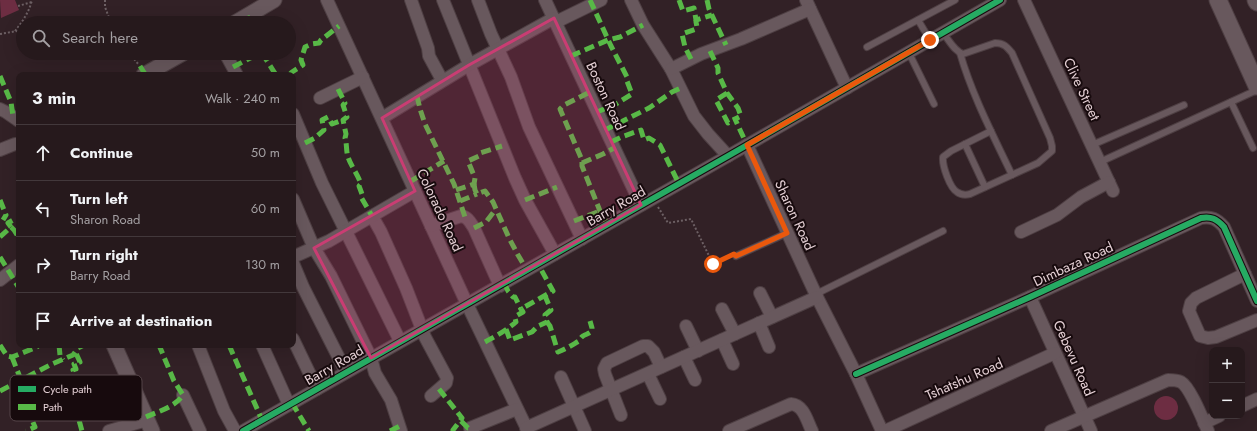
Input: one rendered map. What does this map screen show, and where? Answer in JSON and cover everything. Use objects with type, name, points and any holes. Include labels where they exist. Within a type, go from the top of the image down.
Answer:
[{"type":"main road","points":[[1218,0],[1257,86]]},
{"type":"street","points":[[247,16],[274,0]]},
{"type":"street","name":"Colorado Road","points":[[328,0],[467,304],[527,429]]},
{"type":"street","points":[[411,0],[428,48],[429,56],[442,80]]},
{"type":"street","points":[[443,0],[515,178],[525,200],[555,254]]},
{"type":"street","points":[[478,0],[491,34],[511,77],[529,127],[582,239]]},
{"type":"street","name":"Boston Road","points":[[545,0],[641,205]]},
{"type":"street","points":[[382,118],[442,80],[498,49],[555,20],[602,0]]},
{"type":"street","points":[[631,0],[643,25],[671,69],[694,116],[728,156]]},
{"type":"street","name":"Barry Road","points":[[243,431],[1000,0]]},
{"type":"street","name":"Clive Street","points":[[1021,232],[1057,215],[1081,196],[1111,187],[1024,0]]},
{"type":"street","points":[[671,69],[701,54],[741,39],[808,5],[847,88]]},
{"type":"street","points":[[142,71],[167,60]]},
{"type":"street","points":[[229,60],[235,72]]},
{"type":"street","points":[[320,98],[363,77]]},
{"type":"street","points":[[0,109],[16,119]]},
{"type":"street","points":[[296,121],[322,183],[400,341]]},
{"type":"street","points":[[0,150],[16,144]]},
{"type":"street","name":"Sharon Road","points":[[747,145],[816,296],[856,374],[882,431]]},
{"type":"street","points":[[296,256],[347,232],[416,191]]},
{"type":"street","points":[[296,206],[314,248],[331,276],[370,358],[374,372],[392,400],[401,431]]},
{"type":"street","points":[[372,216],[381,232],[408,293],[425,337],[447,378],[446,383],[431,396]]},
{"type":"street","points":[[431,226],[457,217],[465,217],[468,219],[474,228],[500,286]]},
{"type":"street","name":"Dimbaza Road","points":[[856,374],[1201,218],[1208,217],[1219,221],[1224,227],[1257,301]]},
{"type":"street","points":[[0,280],[16,267]]},
{"type":"street","points":[[296,270],[346,372]]},
{"type":"street","points":[[1245,274],[1196,298],[1191,303],[1189,311],[1200,336],[1208,338],[1216,337],[1257,320]]},
{"type":"street","points":[[760,293],[772,317]]},
{"type":"street","points":[[527,429],[816,296]]},
{"type":"street","name":"Gebevu Road","points":[[1030,296],[1090,431]]},
{"type":"street","points":[[722,309],[735,334]]},
{"type":"street","points":[[759,323],[769,347]]},
{"type":"street","points":[[686,326],[698,351]]},
{"type":"street","points":[[722,340],[733,364]]},
{"type":"street","points":[[296,345],[317,389]]},
{"type":"street","points":[[621,415],[604,369],[609,361],[643,346],[648,346],[654,352],[661,368]]},
{"type":"street","points":[[115,348],[128,375]]},
{"type":"street","points":[[199,348],[222,406],[235,431]]},
{"type":"street","points":[[263,348],[289,405]]},
{"type":"street","name":"Tshatshu Road","points":[[885,431],[1055,354]]},
{"type":"street","points":[[684,357],[696,380]]},
{"type":"street","points":[[648,374],[660,399]]},
{"type":"street","points":[[561,377],[585,431]]},
{"type":"street","points":[[1051,431],[1168,380],[1182,382],[1190,394],[1206,427],[1215,419]]},
{"type":"street","points":[[183,395],[200,431]]},
{"type":"street","points":[[1245,405],[1257,399]]},
{"type":"street","points":[[729,431],[791,404],[796,404],[802,410],[812,431]]},
{"type":"street","points":[[109,431],[150,425],[142,407]]},
{"type":"street","points":[[470,428],[517,409]]},
{"type":"lane","points":[[867,47],[955,0]]},
{"type":"lane","points":[[918,20],[930,40]]},
{"type":"lane","points":[[943,32],[960,53],[967,77],[1012,175]]},
{"type":"lane","points":[[960,53],[966,53],[995,43],[1006,45],[1012,53],[1050,138],[1052,151],[1038,163],[970,194],[959,194],[943,165],[943,157],[946,154],[991,131]]},
{"type":"lane","points":[[909,53],[934,104]]},
{"type":"lane","points":[[1100,162],[1257,90]]},
{"type":"lane","points":[[1231,102],[1253,148]]},
{"type":"lane","points":[[1092,145],[1184,105]]},
{"type":"lane","points":[[965,144],[985,187]]},
{"type":"lane","points":[[816,296],[943,231]]},
{"type":"lane","points":[[736,256],[787,233]]},
{"type":"path","points":[[105,0],[105,7],[108,16]]},
{"type":"path","points":[[18,6],[32,1]]},
{"type":"path","points":[[26,16],[32,1]]},
{"type":"path","points":[[0,34],[15,31]]},
{"type":"path","points":[[134,60],[142,71]]},
{"type":"path","points":[[653,198],[668,223],[691,219],[713,264],[734,254],[736,256]]},
{"type":"highlighted area","points":[[554,18],[641,205],[371,358],[314,248],[415,191],[382,118],[469,65]]},
{"type":"shaded area","points":[[0,0],[15,0],[19,10],[1,18]]},
{"type":"shaded area","points":[[1161,396],[1171,396],[1178,403],[1178,413],[1171,420],[1161,420],[1154,413],[1154,403]]},
{"type":"marked path","points":[[590,0],[627,77],[632,94],[616,104],[597,112]]},
{"type":"marked path","points":[[679,0],[683,11],[694,8],[696,20],[712,15]]},
{"type":"marked path","points":[[707,0],[709,9],[726,45]]},
{"type":"marked path","points":[[691,59],[685,47],[682,34],[696,29],[696,20]]},
{"type":"marked path","points":[[571,56],[608,40],[620,37],[643,25]]},
{"type":"marked path","points":[[292,72],[303,65],[301,60],[305,47],[319,43],[339,26]]},
{"type":"marked path","points":[[710,51],[727,93],[738,108],[741,116],[735,119],[747,145]]},
{"type":"marked path","points":[[233,67],[246,60]]},
{"type":"marked path","points":[[266,60],[274,72]]},
{"type":"marked path","points":[[140,66],[144,72]]},
{"type":"marked path","points":[[0,76],[11,102],[13,116]]},
{"type":"marked path","points":[[605,130],[649,108],[672,92],[681,88]]},
{"type":"marked path","points":[[338,89],[345,103],[343,105],[347,117],[343,120],[346,134],[347,155],[361,184],[359,186],[362,194],[361,197],[372,216]]},
{"type":"marked path","points":[[588,93],[564,105],[560,109],[582,160],[582,166],[600,211],[607,224]]},
{"type":"marked path","points":[[727,93],[716,100],[728,123],[735,119]]},
{"type":"marked path","points":[[417,96],[425,124],[454,184],[465,217]]},
{"type":"marked path","points":[[305,143],[315,138],[324,130],[322,120],[328,117],[332,124],[343,120]]},
{"type":"marked path","points":[[611,142],[641,130],[644,140],[649,138],[660,145],[679,184]]},
{"type":"marked path","points":[[456,190],[474,184],[475,178],[468,161],[479,156],[480,153],[502,146]]},
{"type":"marked path","points":[[582,163],[614,148]]},
{"type":"marked path","points":[[411,181],[444,161]]},
{"type":"marked path","points":[[474,184],[477,194],[485,191],[493,202],[509,238],[527,270]]},
{"type":"marked path","points":[[525,200],[557,187]]},
{"type":"marked path","points":[[460,201],[477,194]]},
{"type":"marked path","points":[[0,200],[6,215],[3,220]]},
{"type":"marked path","points":[[474,228],[486,222],[496,209]]},
{"type":"marked path","points":[[574,221],[600,211]]},
{"type":"marked path","points":[[11,227],[8,223],[16,219]]},
{"type":"marked path","points":[[0,237],[11,227],[16,233]]},
{"type":"marked path","points":[[0,257],[16,283]]},
{"type":"marked path","points":[[485,342],[516,322],[516,316],[523,312],[521,309],[553,291],[538,264]]},
{"type":"marked path","points":[[504,283],[508,291],[513,297],[515,297],[521,309]]},
{"type":"marked path","points":[[506,329],[510,340],[532,332],[538,326],[547,322],[545,315],[551,310],[545,296]]},
{"type":"marked path","points":[[547,322],[550,326],[558,352],[579,341],[582,336],[590,333],[592,331],[590,321]]},
{"type":"marked path","points":[[0,345],[7,356],[12,357],[34,348]]},
{"type":"marked path","points":[[59,348],[60,355],[63,360]]},
{"type":"marked path","points":[[31,375],[73,355],[78,348]]},
{"type":"marked path","points":[[146,417],[171,406],[183,395],[174,381],[160,348]]},
{"type":"marked path","points":[[230,348],[262,420]]},
{"type":"marked path","points":[[75,351],[80,362],[74,364],[76,369],[73,370],[75,375]]},
{"type":"marked path","points":[[12,357],[19,375]]},
{"type":"marked path","points":[[0,391],[10,386]]},
{"type":"marked path","points":[[439,389],[462,418],[453,430],[454,431]]},
{"type":"marked path","points":[[292,403],[309,431]]},
{"type":"marked path","points":[[26,431],[35,427],[32,421]]},
{"type":"marked path","points":[[79,421],[82,431]]},
{"type":"marked path","points":[[461,421],[468,428],[470,428]]},
{"type":"marked path","points":[[390,431],[400,426]]},
{"type":"cycle path","points":[[243,431],[1000,0]]},
{"type":"cycle path","points":[[856,374],[1030,297],[1201,218],[1208,217],[1214,219],[1224,227],[1257,301]]},
{"type":"route","points":[[713,264],[734,254],[736,256],[787,233],[747,145],[930,40]]}]
